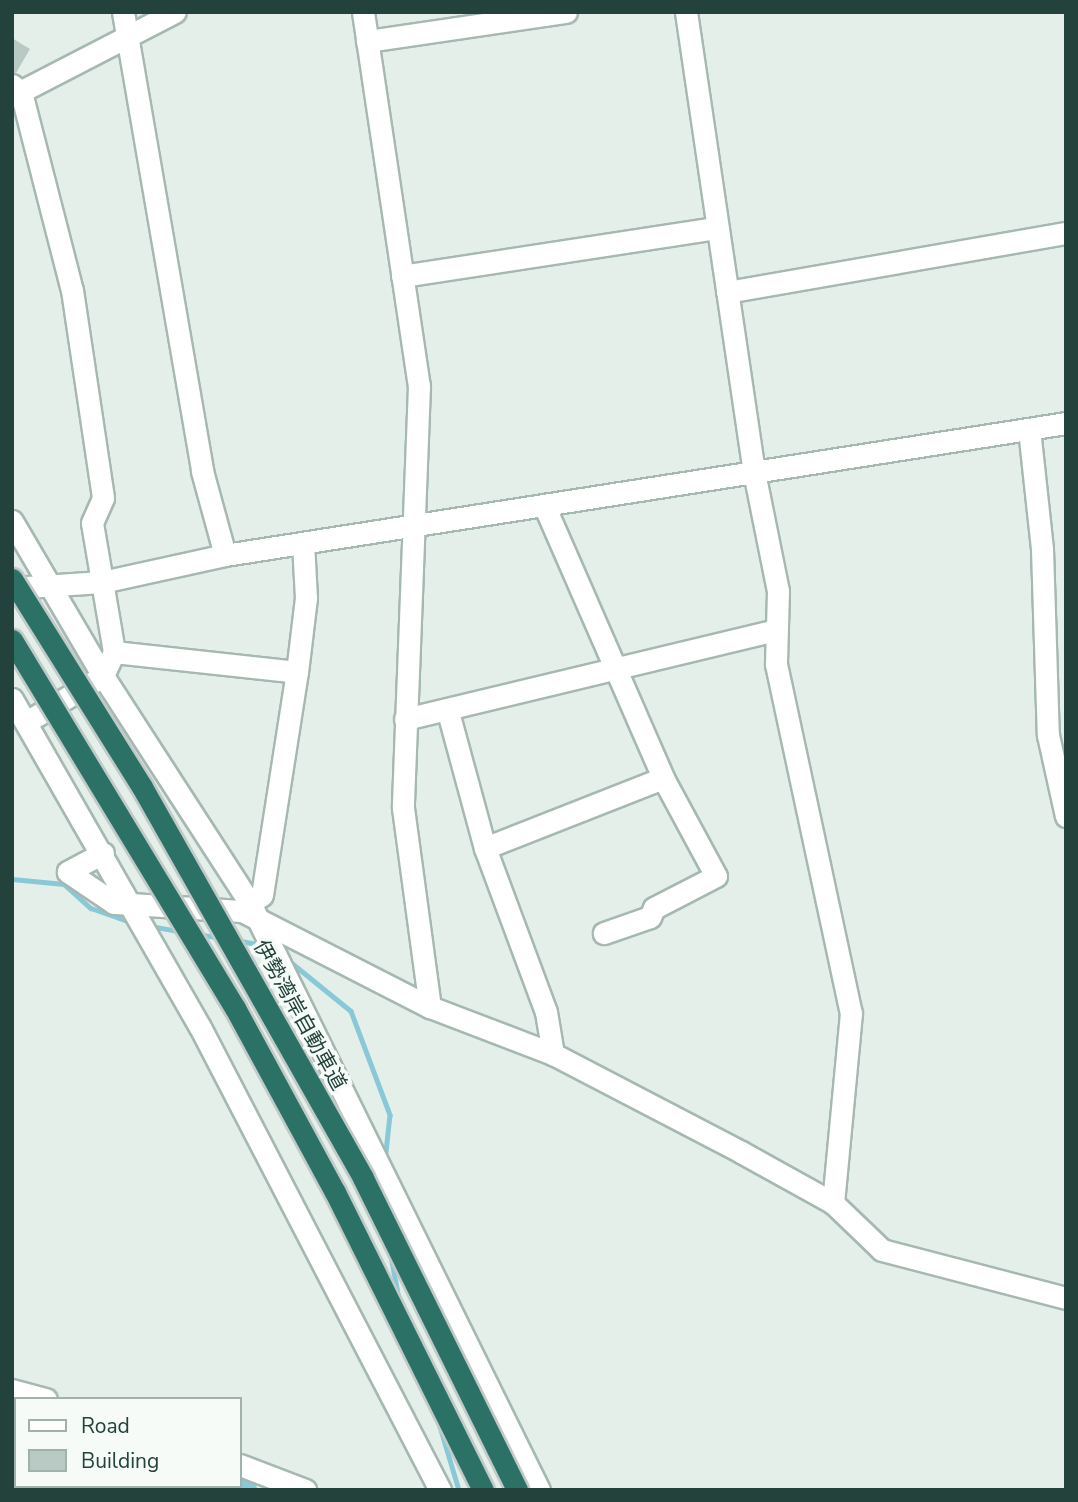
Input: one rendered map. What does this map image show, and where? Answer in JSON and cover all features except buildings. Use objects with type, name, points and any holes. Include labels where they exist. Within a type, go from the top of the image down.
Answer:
[{"type":"highway","name":"伊勢湾岸自動車道","points":[[12,579],[142,787],[363,1178],[517,1490]]},
{"type":"highway","points":[[12,640],[235,1008],[335,1192],[483,1490]]},
{"type":"street","points":[[123,12],[130,36],[199,458],[225,555]]},
{"type":"street","points":[[26,722],[103,676],[114,652],[92,523],[103,498],[72,290],[15,91],[175,12]]},
{"type":"street","points":[[363,12],[419,386],[411,527],[403,808],[430,1007]]},
{"type":"street","points":[[367,41],[566,12]]},
{"type":"street","points":[[686,12],[754,472],[778,591],[776,664],[799,785],[851,1013],[833,1203]]},
{"type":"street","points":[[402,276],[717,228]]},
{"type":"street","points":[[727,292],[1066,233]]},
{"type":"street","points":[[12,588],[102,582],[225,555],[1066,423]]},
{"type":"street","points":[[1029,429],[1042,550],[1048,735],[1066,816]]},
{"type":"street","points":[[544,505],[663,778],[716,876],[654,908],[650,917],[604,933]]},
{"type":"street","points":[[12,521],[52,584],[103,676],[250,903],[539,1490]]},
{"type":"street","points":[[250,903],[261,895],[297,671],[306,598],[303,543]]},
{"type":"street","points":[[405,719],[448,712],[615,672],[776,630]]},
{"type":"street","points":[[114,652],[297,671]]},
{"type":"street","points":[[12,699],[103,853],[440,1490]]},
{"type":"street","points":[[448,712],[485,848],[546,1012],[553,1054]]},
{"type":"street","points":[[485,848],[663,778]]},
{"type":"street","points":[[103,853],[68,872],[114,903],[242,911],[261,924],[430,1007],[553,1054],[833,1203],[882,1250],[1066,1298]]},
{"type":"street","points":[[12,1390],[38,1397]]},
{"type":"street","points":[[242,1466],[305,1490]]},
{"type":"waterway","points":[[12,879],[64,884],[91,908],[131,922]]},
{"type":"waterway","points":[[150,926],[179,931]]},
{"type":"waterway","points":[[198,934],[220,938]]},
{"type":"waterway","points":[[236,940],[262,945]]},
{"type":"waterway","points":[[287,959],[351,1011],[390,1115],[385,1161]]},
{"type":"waterway","points":[[391,1256],[399,1299]]},
{"type":"waterway","points":[[439,1423],[459,1490]]},
{"type":"waterway","points":[[240,1488],[244,1490]]}]
